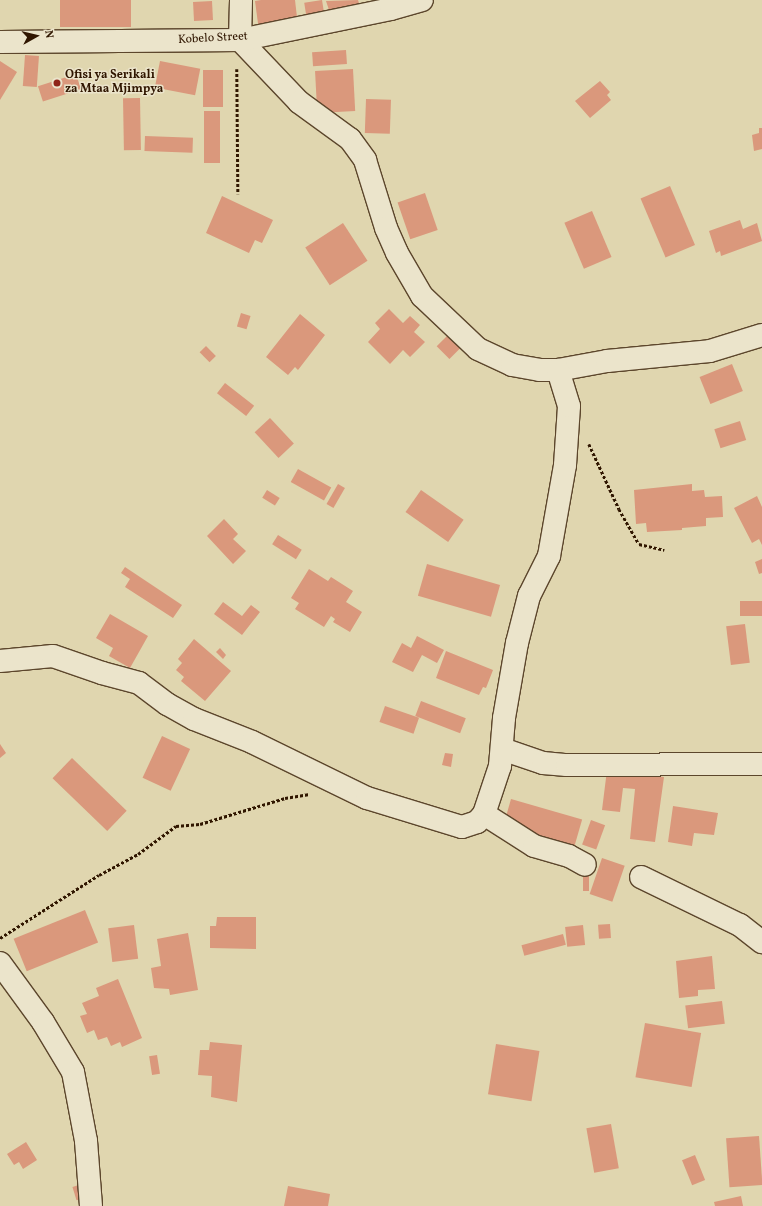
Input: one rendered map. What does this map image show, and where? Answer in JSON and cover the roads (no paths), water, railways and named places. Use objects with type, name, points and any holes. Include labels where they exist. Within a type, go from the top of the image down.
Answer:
[{"type":"street","points":[[240,0],[240,40],[299,102],[350,140],[366,160],[386,228],[397,253],[422,296],[478,349],[494,358],[540,370],[558,370],[607,361],[710,351],[762,335]]},
{"type":"street","name":"Kobelo Street","points":[[0,42],[240,40],[391,9],[422,0]]},
{"type":"street","points":[[0,661],[53,656],[102,673],[139,683],[167,704],[217,730],[252,742],[367,798],[427,818],[462,827],[478,822],[484,814],[500,766],[504,718],[515,651],[529,596],[549,556],[565,465],[569,406],[558,370]]},
{"type":"street","points":[[502,749],[543,763],[567,765],[762,764]]},
{"type":"street","points":[[484,814],[534,846],[569,856],[585,866]]},
{"type":"street","points":[[641,877],[740,925],[762,942]]},
{"type":"street","points":[[0,964],[43,1022],[73,1072],[86,1141],[91,1206]]},
{"type":"place","name":"Ofisi ya Serikali za Mtaa Mjimpya","points":[[57,83]]}]
